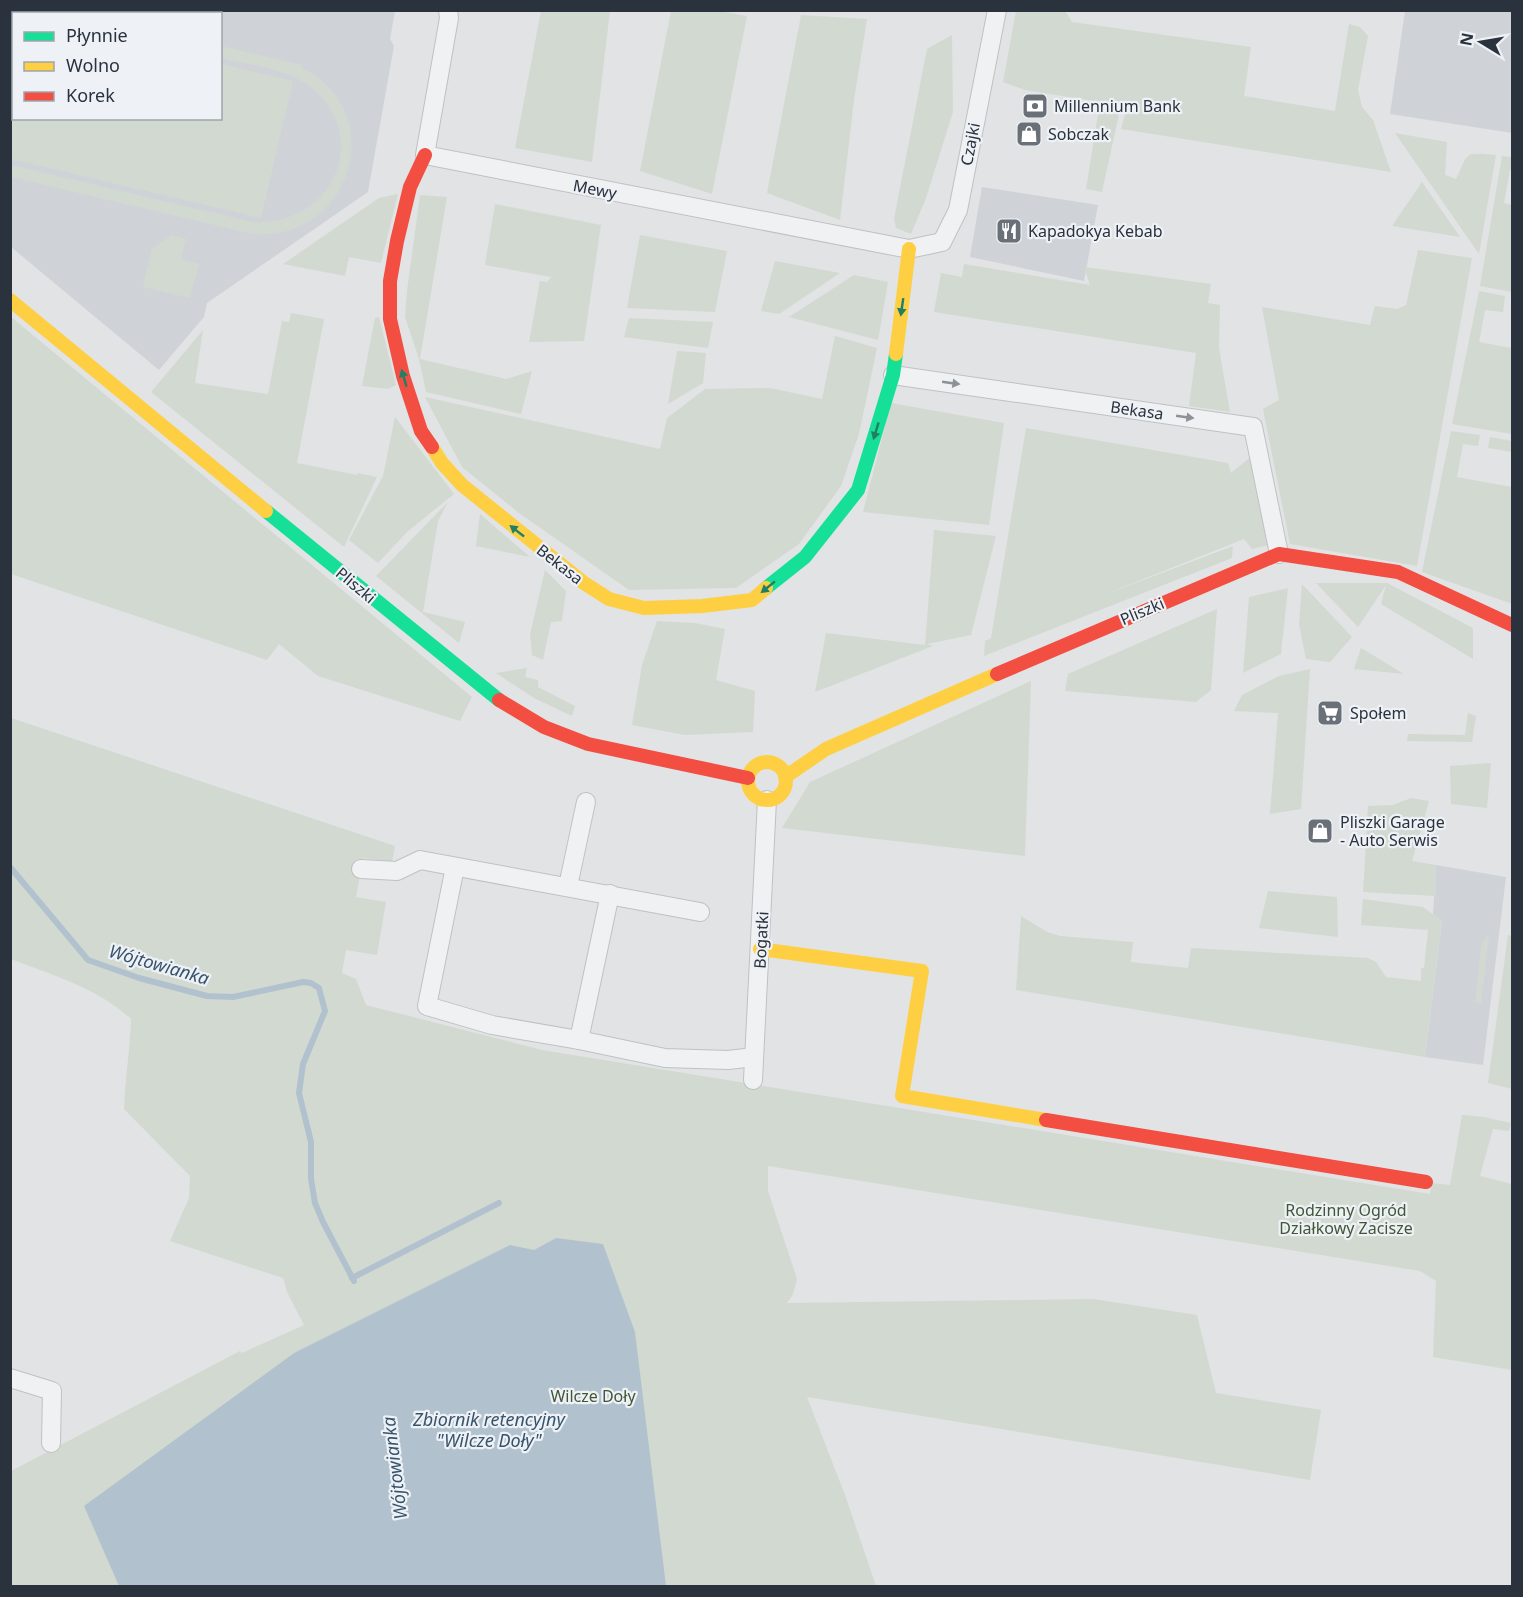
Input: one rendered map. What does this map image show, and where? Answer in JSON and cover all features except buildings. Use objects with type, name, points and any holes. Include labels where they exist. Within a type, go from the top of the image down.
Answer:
[{"type":"street","points":[[425,155],[449,18],[448,10]]},
{"type":"street","name":"Czajki","points":[[909,249],[942,242],[958,210],[996,10]]},
{"type":"street","name":"Mewy","points":[[425,155],[909,249]]},
{"type":"street","name":"Bekasa","points":[[425,155],[410,187],[396,241],[390,280],[390,319],[403,376],[421,431],[442,463],[462,485],[584,584],[609,599],[644,608],[702,606],[752,600],[805,557],[858,490],[893,375],[909,249]]},
{"type":"street","name":"Pliszki","points":[[10,300],[504,704],[544,727],[588,744],[748,778]]},
{"type":"street","name":"Bekasa","points":[[893,375],[1253,427],[1280,554]]},
{"type":"street","points":[[1280,554],[1398,572],[1512,625]]},
{"type":"street","name":"Pliszki","points":[[767,800],[781,793],[785,777],[826,749],[1066,643],[1280,554]]},
{"type":"street","points":[[767,800],[756,797],[749,788],[748,778],[755,767],[766,763],[778,767],[785,777]]},
{"type":"street","name":"Bogatki","points":[[753,1080],[767,800]]},
{"type":"street","points":[[568,886],[586,802]]},
{"type":"street","points":[[361,869],[397,871],[420,860],[700,912]]},
{"type":"street","points":[[455,867],[427,1006],[492,1025],[665,1058],[729,1060],[754,1057]]},
{"type":"street","points":[[579,1040],[610,894]]},
{"type":"street","points":[[760,949],[922,971],[902,1096],[1426,1182]]},
{"type":"street","points":[[10,1378],[52,1391],[51,1443]]},
{"type":"shaded area","points":[[10,11],[395,11],[390,39],[394,46],[368,192],[207,303],[204,317],[159,370],[11,247]]},
{"type":"shaded area","points":[[1405,11],[1512,11],[1512,133],[1390,114]]},
{"type":"shaded area","points":[[982,187],[1098,205],[1084,281],[970,257]]},
{"type":"shaded area","points":[[1436,865],[1506,877],[1483,1065],[1425,1057],[1442,921],[1433,914]]},
{"type":"green space","points":[[11,10],[68,11],[74,12],[10,13]]},
{"type":"green space","points":[[541,11],[610,11],[592,162],[515,148]]},
{"type":"green space","points":[[671,11],[719,11],[747,16],[712,194],[640,171]]},
{"type":"green space","points":[[1016,11],[1065,11],[1072,22],[1251,47],[1244,96],[1335,111],[1349,24],[1360,27],[1368,36],[1358,90],[1362,107],[1373,120],[1391,172],[1121,129],[1127,107],[1121,105],[1102,192],[1086,189],[1100,102],[1025,90],[1003,82]]},
{"type":"green space","points":[[801,15],[867,19],[854,100],[840,220],[767,193]]},
{"type":"green space","points":[[952,35],[953,112],[926,198],[911,234],[896,228],[894,219],[927,49]]},
{"type":"green space","points":[[222,46],[302,65],[302,68],[329,88],[346,114],[351,142],[348,170],[335,197],[315,218],[287,231],[253,234],[11,177],[11,165],[252,222],[280,220],[303,210],[322,195],[334,176],[341,154],[339,131],[330,109],[312,88],[302,81],[268,68],[222,58]]},
{"type":"green space","points":[[12,47],[12,120],[222,120],[222,64],[293,81],[261,218],[11,159],[10,56]]},
{"type":"green space","points":[[1395,133],[1447,142],[1445,175],[1456,179],[1468,156],[1472,154],[1496,155],[1479,254]]},
{"type":"green space","points":[[1502,156],[1512,157],[1512,170],[1510,170],[1504,203],[1512,205],[1512,292],[1480,286]]},
{"type":"green space","points":[[1422,182],[1460,237],[1392,226]]},
{"type":"green space","points":[[398,194],[381,263],[349,257],[345,276],[283,264],[379,198]]},
{"type":"green space","points":[[420,195],[447,197],[420,359],[506,379],[532,371],[521,414],[426,392],[419,359],[405,317]]},
{"type":"green space","points":[[495,204],[601,225],[584,341],[529,342],[540,281],[547,282],[551,277],[485,265]]},
{"type":"green space","points":[[172,235],[186,239],[181,259],[199,264],[190,298],[143,287],[152,248]]},
{"type":"green space","points":[[640,235],[727,251],[715,312],[627,308]]},
{"type":"green space","points":[[1418,250],[1472,258],[1417,566],[1290,544],[1263,409],[1279,400],[1262,307],[1370,325],[1375,306],[1397,309],[1406,305]]},
{"type":"green space","points":[[775,261],[840,273],[779,314],[761,311]]},
{"type":"green space","points":[[964,264],[1090,285],[1084,267],[1211,284],[1208,303],[1220,305],[1219,348],[1230,412],[1189,406],[1196,353],[934,312],[941,273],[962,277]]},
{"type":"green space","points":[[854,275],[888,282],[878,340],[789,317]]},
{"type":"green space","points":[[1479,291],[1505,296],[1503,312],[1485,310],[1479,342],[1512,348],[1512,434],[1452,424]]},
{"type":"green space","points":[[291,313],[324,319],[297,463],[377,477],[344,547],[151,392],[203,330],[195,383],[268,394],[282,321],[289,322]]},
{"type":"green space","points":[[11,317],[472,697],[460,721],[318,676],[279,644],[267,660],[11,574]]},
{"type":"green space","points":[[379,317],[396,385],[388,389],[362,386],[375,318]]},
{"type":"green space","points":[[629,318],[713,322],[708,348],[624,337]]},
{"type":"green space","points":[[835,336],[877,348],[859,434],[841,486],[799,544],[736,588],[629,590],[519,513],[462,467],[425,397],[660,449],[667,418],[705,389],[770,388],[822,399]]},
{"type":"green space","points":[[677,351],[706,353],[703,383],[668,404]]},
{"type":"green space","points":[[891,403],[1004,423],[989,525],[863,512]]},
{"type":"green space","points":[[395,417],[454,494],[407,532],[378,563],[349,540],[383,476]]},
{"type":"green space","points":[[1026,428],[1228,463],[1231,473],[1258,451],[1277,543],[1252,549],[1244,539],[1101,596],[1233,546],[1232,558],[984,656],[985,641],[991,638]]},
{"type":"green space","points":[[1451,431],[1480,435],[1478,446],[1463,444],[1457,477],[1512,487],[1512,604],[1422,572]]},
{"type":"green space","points":[[1490,437],[1512,441],[1512,452],[1488,448]]},
{"type":"green space","points":[[448,502],[438,521],[423,612],[465,622],[459,643],[376,576]]},
{"type":"green space","points":[[480,514],[530,557],[476,546]]},
{"type":"green space","points":[[934,530],[996,536],[971,635],[927,644],[933,646],[815,692],[826,633],[925,645]]},
{"type":"green space","points":[[545,570],[566,591],[562,621],[551,622],[543,660],[532,655],[530,635]]},
{"type":"green space","points":[[1316,583],[1387,583],[1473,628],[1473,659],[1381,604],[1386,585],[1358,627]]},
{"type":"green space","points":[[1302,584],[1352,637],[1330,662],[1306,659],[1299,624]]},
{"type":"green space","points":[[1288,588],[1281,654],[1243,673],[1249,597]]},
{"type":"green space","points":[[1217,609],[1211,690],[1196,702],[1065,691],[1068,674]]},
{"type":"green space","points":[[657,621],[695,623],[725,629],[716,680],[755,691],[753,732],[685,735],[632,725],[642,665]]},
{"type":"green space","points":[[1361,648],[1404,674],[1354,669]]},
{"type":"green space","points":[[527,668],[525,677],[538,680],[538,687],[575,706],[572,716],[534,698],[496,673]]},
{"type":"green space","points":[[1310,669],[1301,809],[1270,814],[1278,713],[1234,711],[1242,695],[1279,676]]},
{"type":"green space","points":[[1031,681],[1025,856],[782,828],[810,782]]},
{"type":"green space","points":[[1468,713],[1476,716],[1472,742],[1407,741],[1408,734],[1465,735]]},
{"type":"green space","points":[[11,718],[395,846],[392,862],[363,858],[356,897],[386,902],[377,955],[346,950],[342,973],[356,979],[366,1005],[542,1050],[1430,1194],[1432,1183],[1450,1185],[1462,1115],[1511,1123],[1509,1131],[1493,1129],[1480,1176],[1512,1184],[1512,1370],[1433,1357],[1436,1281],[1420,1271],[768,1166],[768,1191],[797,1279],[793,1294],[787,1303],[1093,1299],[1197,1315],[1216,1393],[1321,1410],[1310,1480],[807,1397],[845,1495],[876,1586],[11,1586],[11,1471],[240,1351],[242,1353],[304,1325],[287,1292],[283,1278],[170,1241],[189,1198],[190,1176],[124,1109],[131,1019],[118,1008],[89,991],[11,959]]},
{"type":"green space","points":[[1491,763],[1487,808],[1451,804],[1450,766]]},
{"type":"green space","points":[[1411,798],[1429,801],[1412,861],[1436,865],[1436,896],[1363,892],[1368,806],[1393,805]]},
{"type":"green space","points":[[1268,891],[1337,897],[1338,937],[1259,928]]},
{"type":"green space","points":[[1363,899],[1423,907],[1442,921],[1425,1057],[1016,990],[1021,916],[1047,932],[1060,936],[1133,942],[1131,962],[1188,968],[1191,948],[1368,958],[1376,962],[1386,977],[1421,981],[1428,930],[1361,925]]},
{"type":"green space","points":[[1489,934],[1481,1004],[1475,1002],[1482,941]]},
{"type":"green space","points":[[1508,935],[1512,936],[1512,1089],[1488,1083]]},
{"type":"water","name":"Zbiornik retencyjny \"Wilcze Doły\"","points":[[556,1238],[603,1244],[635,1332],[666,1586],[119,1586],[84,1506],[294,1353],[510,1245],[534,1250]]},
{"type":"waterway","name":"Wójtowianka","points":[[10,867],[88,960],[139,978],[207,996],[233,997],[303,982],[311,983],[319,988],[325,1011],[303,1064],[299,1093],[311,1142],[311,1179],[315,1203],[354,1281]]},
{"type":"waterway","points":[[352,1278],[499,1203]]},
{"type":"traffic: fast","points":[[766,588],[805,557],[858,490],[893,375],[896,354]]},
{"type":"traffic: fast","points":[[266,511],[499,700]]},
{"type":"traffic: slow","points":[[896,354],[909,249]]},
{"type":"traffic: slow","points":[[10,300],[266,511]]},
{"type":"traffic: slow","points":[[432,447],[442,463],[462,485],[584,583],[609,599],[644,608],[702,606],[752,600],[766,588]]},
{"type":"traffic: slow","points":[[785,777],[826,749],[997,674]]},
{"type":"traffic: slow","points":[[767,762],[780,768],[786,781],[780,794],[767,800],[754,794],[748,781],[754,768],[767,762]]},
{"type":"traffic: slow","points":[[760,949],[922,971],[902,1096],[1046,1120]]},
{"type":"traffic: jam","points":[[425,155],[410,187],[397,241],[390,281],[390,319],[403,376],[421,431],[432,447]]},
{"type":"traffic: jam","points":[[997,674],[1279,554],[1398,572],[1512,625]]},
{"type":"traffic: jam","points":[[499,700],[544,727],[588,744],[748,778]]},
{"type":"traffic: jam","points":[[1046,1120],[1426,1182]]},
{"type":"place","name":"Millennium Bank","points":[[1035,106]]},
{"type":"place","name":"Sobczak","points":[[1029,134]]},
{"type":"place","name":"Kapadokya Kebab","points":[[1009,231]]},
{"type":"place","name":"Społem","points":[[1330,713]]},
{"type":"place","name":"Pliszki Garage - Auto Serwis","points":[[1320,831]]},
{"type":"park label","name":"Rodzinny Ogród Działkowy Zacisze","points":[[1346,1219]]},
{"type":"park label","name":"Wilcze Doły","points":[[593,1396]]}]
